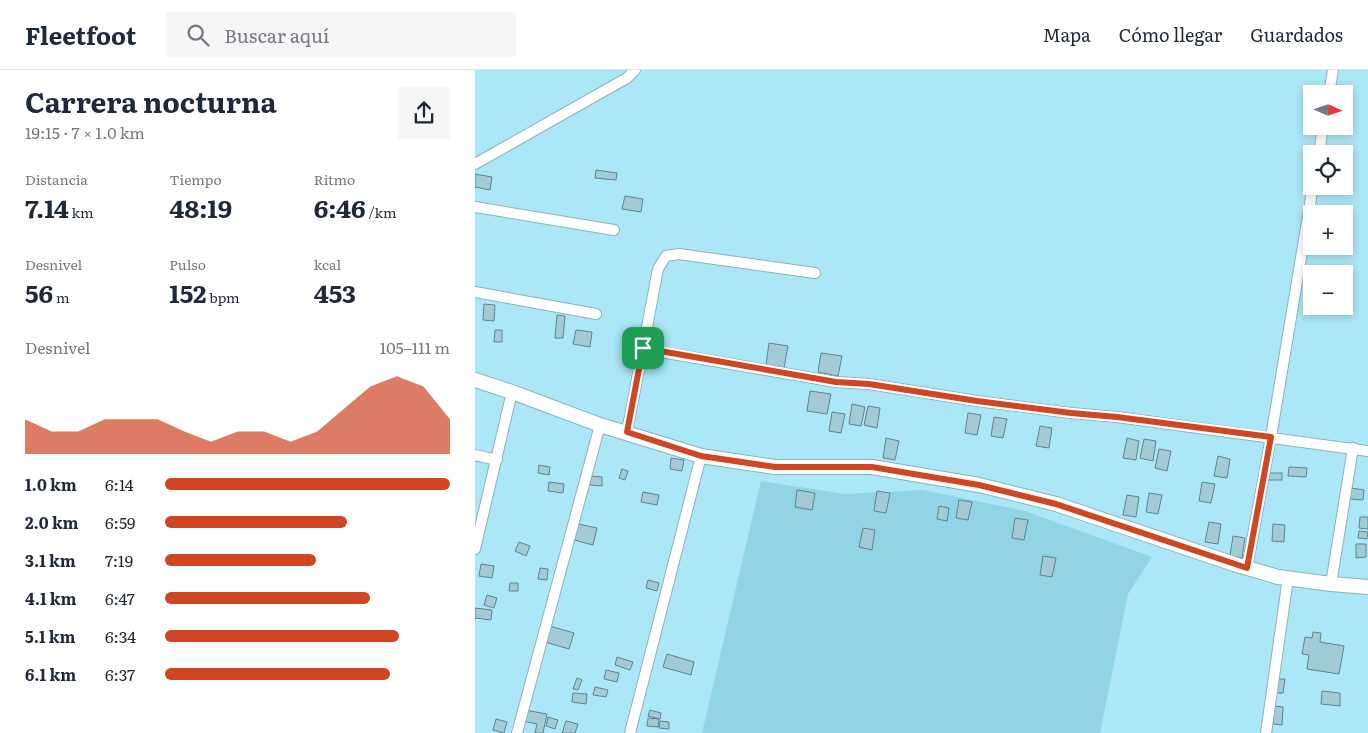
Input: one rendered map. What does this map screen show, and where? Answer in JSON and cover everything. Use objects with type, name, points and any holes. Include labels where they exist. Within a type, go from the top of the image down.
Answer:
[{"type":"street","points":[[475,164],[627,78],[635,70]]},
{"type":"street","points":[[1330,85],[1333,70]]},
{"type":"street","points":[[1247,568],[1311,195]]},
{"type":"street","points":[[475,207],[614,230]]},
{"type":"street","points":[[627,432],[658,268],[666,256],[679,254],[815,273]]},
{"type":"street","points":[[475,292],[596,314]]},
{"type":"street","points":[[643,348],[836,382],[869,384],[987,402],[1368,450]]},
{"type":"street","points":[[475,380],[600,425],[701,456],[775,467],[872,467],[979,485],[1056,504],[1247,568],[1288,578],[1331,584],[1368,586]]},
{"type":"street","points":[[475,549],[512,392]]},
{"type":"street","points":[[517,733],[600,425]]},
{"type":"street","points":[[1331,584],[1353,448]]},
{"type":"street","points":[[475,455],[497,460]]},
{"type":"street","points":[[630,733],[701,456]]},
{"type":"street","points":[[1266,733],[1288,578]]},
{"type":"shaded area","points":[[475,70],[1368,70],[1368,733],[475,733]]},
{"type":"shaded area","points":[[761,481],[845,494],[923,490],[1025,511],[1152,557],[1128,594],[1100,733],[702,733]]},
{"type":"building","points":[[596,170],[617,173],[616,180],[595,178]]},
{"type":"building","points":[[475,174],[492,177],[490,190],[475,187]]},
{"type":"building","points":[[625,196],[643,199],[641,212],[622,209]]},
{"type":"building","points":[[484,304],[495,305],[494,321],[483,320]]},
{"type":"building","points":[[557,315],[565,316],[563,338],[555,338]]},
{"type":"building","points":[[495,330],[502,330],[502,342],[494,342]]},
{"type":"building","points":[[576,330],[592,332],[590,347],[573,344]]},
{"type":"building","points":[[769,343],[788,346],[784,368],[766,365]]},
{"type":"building","points":[[821,353],[842,356],[838,376],[818,372]]},
{"type":"building","points":[[810,391],[831,394],[827,414],[807,411]]},
{"type":"building","points":[[852,404],[865,407],[861,426],[849,424]]},
{"type":"building","points":[[868,406],[880,408],[877,428],[864,425]]},
{"type":"building","points":[[832,412],[845,414],[841,433],[829,431]]},
{"type":"building","points":[[968,413],[981,415],[977,435],[965,433]]},
{"type":"building","points":[[994,417],[1007,419],[1003,438],[991,436]]},
{"type":"building","points":[[1040,426],[1052,428],[1049,448],[1036,446]]},
{"type":"building","points":[[886,438],[899,441],[895,460],[883,458]]},
{"type":"building","points":[[1127,438],[1139,441],[1136,460],[1123,458]]},
{"type":"building","points":[[1144,439],[1156,441],[1153,461],[1140,458]]},
{"type":"building","points":[[1159,449],[1171,451],[1167,471],[1155,468]]},
{"type":"building","points":[[1218,456],[1230,459],[1227,478],[1214,476]]},
{"type":"building","points":[[671,458],[684,460],[682,471],[670,469]]},
{"type":"building","points":[[539,465],[550,467],[549,475],[538,473]]},
{"type":"building","points":[[1289,467],[1307,468],[1306,477],[1288,476]]},
{"type":"building","points":[[622,469],[628,471],[625,480],[619,478]]},
{"type":"building","points":[[1268,473],[1282,473],[1282,480],[1268,480]]},
{"type":"building","points":[[590,476],[602,477],[602,486],[590,485]]},
{"type":"building","points":[[549,482],[564,484],[563,493],[548,491]]},
{"type":"building","points":[[1202,482],[1215,484],[1211,503],[1199,501]]},
{"type":"building","points":[[1351,488],[1364,490],[1363,500],[1350,499]]},
{"type":"building","points":[[797,490],[815,493],[812,510],[795,507]]},
{"type":"building","points":[[877,491],[890,493],[886,513],[874,511]]},
{"type":"building","points":[[643,492],[659,495],[657,505],[641,502]]},
{"type":"building","points":[[1149,493],[1162,495],[1158,514],[1146,512]]},
{"type":"building","points":[[1127,495],[1139,497],[1136,517],[1123,515]]},
{"type":"building","points":[[959,500],[972,502],[968,520],[956,518]]},
{"type":"building","points":[[939,506],[949,508],[947,521],[937,519]]},
{"type":"building","points":[[1360,517],[1368,517],[1368,529],[1359,528]]},
{"type":"building","points":[[1015,518],[1028,520],[1024,540],[1012,538]]},
{"type":"building","points":[[1209,522],[1221,524],[1218,544],[1205,542]]},
{"type":"building","points":[[578,524],[597,528],[593,545],[574,540]]},
{"type":"building","points":[[1273,524],[1285,525],[1284,542],[1272,541]]},
{"type":"building","points":[[863,528],[875,530],[872,550],[859,547]]},
{"type":"building","points":[[1359,531],[1368,532],[1367,539],[1358,538]]},
{"type":"building","points":[[1233,536],[1245,538],[1242,558],[1230,556]]},
{"type":"building","points":[[519,542],[530,546],[526,556],[515,551]]},
{"type":"building","points":[[1356,544],[1366,544],[1366,557],[1356,558]]},
{"type":"building","points":[[1043,556],[1056,558],[1052,577],[1040,575]]},
{"type":"building","points":[[481,564],[494,566],[492,578],[479,576]]},
{"type":"building","points":[[540,568],[548,569],[547,580],[538,579]]},
{"type":"building","points":[[648,580],[659,583],[657,591],[646,588]]},
{"type":"building","points":[[510,583],[518,583],[518,591],[509,591]]},
{"type":"building","points":[[487,595],[497,598],[494,608],[484,605]]},
{"type":"building","points":[[475,608],[492,610],[491,620],[475,618]]},
{"type":"building","points":[[550,626],[574,633],[569,649],[545,642]]},
{"type":"building","points":[[1313,632],[1321,633],[1320,642],[1344,646],[1339,674],[1307,669],[1309,655],[1302,654],[1305,637],[1312,638]]},
{"type":"building","points":[[667,654],[694,662],[691,675],[663,667]]},
{"type":"building","points":[[617,657],[633,662],[630,670],[615,665]]},
{"type":"building","points":[[606,670],[619,673],[617,682],[604,679]]},
{"type":"building","points":[[577,678],[582,680],[578,690],[573,689]]},
{"type":"building","points":[[1276,679],[1285,679],[1283,693],[1275,693]]},
{"type":"building","points":[[595,687],[608,690],[606,697],[593,695]]},
{"type":"building","points":[[1322,691],[1340,693],[1340,706],[1321,704]]},
{"type":"building","points":[[573,693],[587,694],[586,704],[572,702]]},
{"type":"building","points":[[1274,706],[1283,707],[1282,725],[1273,724]]},
{"type":"building","points":[[525,710],[547,714],[543,733],[535,733],[537,724],[523,721]]},
{"type":"building","points":[[650,710],[661,713],[660,719],[648,716]]},
{"type":"building","points":[[548,717],[558,720],[555,729],[546,726]]},
{"type":"building","points":[[648,718],[659,719],[658,727],[647,726]]},
{"type":"building","points":[[496,719],[507,722],[504,733],[493,730]]},
{"type":"building","points":[[566,721],[578,724],[575,733],[562,733]]},
{"type":"building","points":[[660,721],[669,722],[669,729],[659,728]]},
{"type":"route","points":[[643,348],[836,382],[869,384],[977,401],[1271,437],[1247,568],[1056,504],[979,485],[872,467],[775,467],[701,456],[627,432],[643,348]]}]
